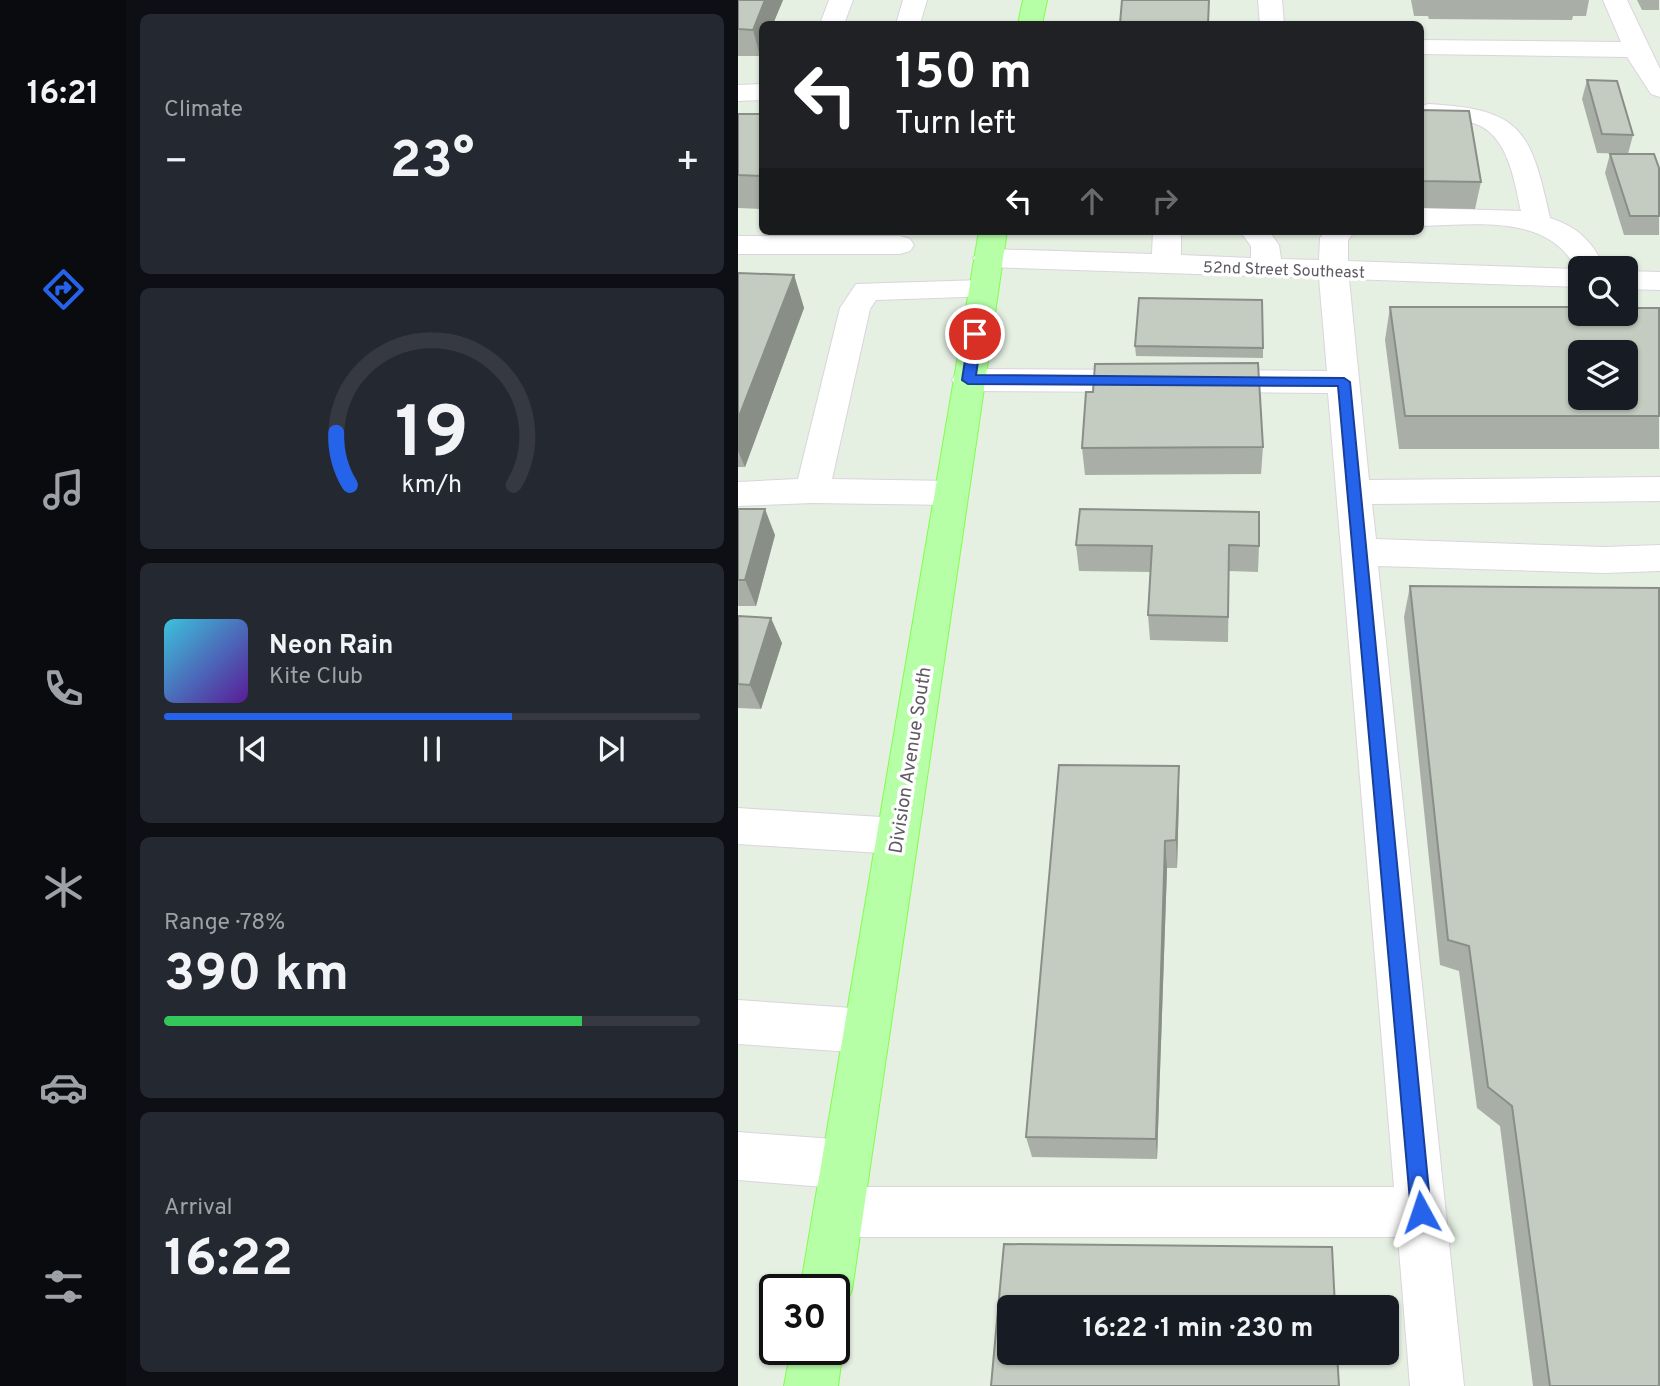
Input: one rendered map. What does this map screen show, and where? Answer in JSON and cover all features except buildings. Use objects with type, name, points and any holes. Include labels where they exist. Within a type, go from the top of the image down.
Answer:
[{"type":"main road","points":[[1031,21],[1035,0]]},
{"type":"main road","name":"Division Avenue South","points":[[828,1274],[988,259]]},
{"type":"main road","points":[[811,1386],[814,1365]]},
{"type":"street","points":[[833,21],[841,0]]},
{"type":"street","points":[[909,21],[915,0]]},
{"type":"street","points":[[1271,0],[1272,21]]},
{"type":"street","points":[[1615,0],[1636,50],[1660,89]]},
{"type":"street","points":[[1424,47],[1636,50]]},
{"type":"street","points":[[738,93],[759,92]]},
{"type":"street","points":[[1429,112],[1479,116],[1501,128],[1512,142],[1526,176],[1537,222]]},
{"type":"street","points":[[1424,217],[1518,219],[1537,222],[1567,235],[1585,256]]},
{"type":"street","points":[[1166,265],[1167,235]]},
{"type":"street","points":[[1257,235],[1265,245],[1267,269]]},
{"type":"street","points":[[1337,235],[1334,238],[1334,271],[1437,1386]]},
{"type":"street","points":[[738,245],[902,238],[896,260],[855,308],[812,491]]},
{"type":"street","name":"52nd Street Southeast","points":[[868,291],[988,259],[1568,278]]},
{"type":"street","points":[[1638,280],[1660,281]]},
{"type":"street","points":[[968,380],[1344,382]]},
{"type":"street","points":[[1354,492],[1660,489]]},
{"type":"street","points":[[738,494],[812,491],[951,493]]},
{"type":"street","points":[[1359,552],[1604,560],[1660,558]]},
{"type":"street","points":[[738,826],[897,836]]},
{"type":"street","points":[[738,1022],[866,1031]]},
{"type":"street","points":[[738,1156],[846,1164]]},
{"type":"street","points":[[838,1212],[1421,1212]]},
{"type":"route","points":[[975,334],[968,380],[1344,382],[1421,1212]]}]
